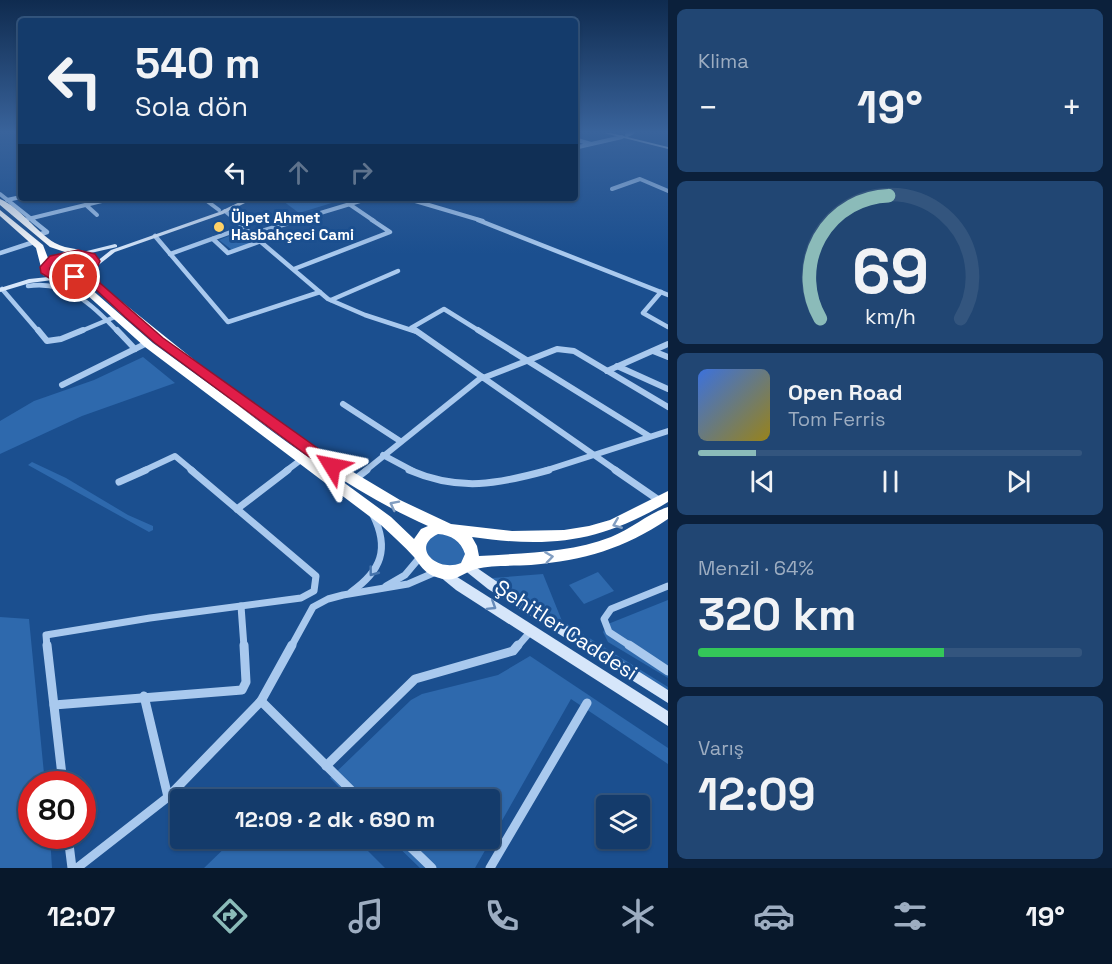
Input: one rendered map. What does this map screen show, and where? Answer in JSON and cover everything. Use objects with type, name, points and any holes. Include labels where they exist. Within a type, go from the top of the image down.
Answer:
[{"type":"highway","points":[[3,201],[28,219],[56,247],[93,257],[93,278],[97,286],[159,340],[353,481],[395,506],[466,537],[471,545],[472,554],[469,564]]},
{"type":"highway","points":[[0,212],[42,250],[46,273],[80,284],[111,319],[147,343],[386,521],[428,565],[441,572],[454,573],[469,564],[545,558],[593,549],[630,535],[665,503]]},
{"type":"highway","points":[[45,266],[61,255],[80,253]]},
{"type":"highway","points":[[62,278],[80,276],[93,267]]},
{"type":"highway","points":[[420,555],[419,545],[425,534],[432,529],[546,538],[574,536],[622,522],[665,503]]},
{"type":"main road","points":[[80,253],[106,249],[222,210],[238,201]]},
{"type":"main road","points":[[93,267],[113,251],[244,201]]},
{"type":"main road","points":[[14,285],[45,266]]},
{"type":"main road","points":[[1,289],[62,278]]},
{"type":"main road","name":"Şehitler Caddesi","points":[[469,564],[492,585],[668,697]]},
{"type":"main road","name":"Şehitler Caddesi","points":[[441,572],[668,719]]},
{"type":"street","points":[[612,189],[640,179],[668,191]]},
{"type":"street","points":[[0,194],[3,201],[18,198]]},
{"type":"street","points":[[28,219],[102,201]]},
{"type":"street","points":[[208,201],[245,227],[331,300],[365,315],[411,328],[665,503]]},
{"type":"street","points":[[252,234],[360,201]]},
{"type":"street","points":[[415,201],[493,224],[668,295]]},
{"type":"street","points":[[294,269],[390,232],[349,204]]},
{"type":"street","points":[[86,205],[97,215]]},
{"type":"street","points":[[170,254],[245,227]]},
{"type":"street","points":[[155,236],[228,322],[320,292]]},
{"type":"street","points":[[213,239],[228,253],[261,241]]},
{"type":"street","points":[[0,253],[34,242]]},
{"type":"street","points":[[331,300],[398,271]]},
{"type":"street","points":[[28,286],[48,283],[68,288],[111,319],[135,350]]},
{"type":"street","points":[[1,289],[47,341],[61,339],[111,319]]},
{"type":"street","points":[[661,292],[643,313],[668,327]]},
{"type":"street","points":[[411,328],[444,309],[649,436]]},
{"type":"street","points":[[62,385],[147,343]]},
{"type":"street","points":[[607,371],[668,344]]},
{"type":"street","points":[[353,481],[400,441],[482,378],[557,349],[564,348],[574,351],[668,407]]},
{"type":"street","points":[[653,351],[668,357]]},
{"type":"street","points":[[617,366],[668,389]]},
{"type":"street","points":[[343,404],[400,441]]},
{"type":"street","points":[[384,455],[418,474],[453,484],[471,485],[501,482],[597,457],[649,436],[668,431]]},
{"type":"street","points":[[62,771],[46,635],[304,598],[314,592],[317,582],[316,576],[175,456],[119,482]]},
{"type":"street","points":[[237,508],[302,459]]},
{"type":"street","points":[[349,594],[372,574],[383,553],[380,530],[365,505]]},
{"type":"street","points":[[383,588],[405,575],[420,555]]},
{"type":"street","points":[[77,868],[168,796],[261,701],[313,607],[327,598],[423,580],[441,572]]},
{"type":"street","points":[[668,586],[611,609],[604,619],[609,632],[668,671]]},
{"type":"street","points":[[314,592],[321,602]]},
{"type":"street","points":[[54,705],[244,688],[246,682],[241,606]]},
{"type":"street","points":[[327,766],[415,679],[513,651],[531,631]]},
{"type":"street","points":[[144,696],[168,796]]},
{"type":"street","points":[[261,701],[350,789]]},
{"type":"street","points":[[490,868],[587,703]]},
{"type":"street","points":[[70,849],[72,868]]},
{"type":"street","points":[[412,849],[432,868]]},
{"type":"shaded area","points":[[283,201],[338,201],[299,213]]},
{"type":"shaded area","points":[[244,230],[258,241],[232,250],[219,240]]},
{"type":"shaded area","points":[[69,255],[88,257],[91,264],[78,274],[61,275],[50,272],[49,267],[53,261]]},
{"type":"shaded area","points":[[143,357],[175,383],[82,416],[0,454],[0,421],[34,401],[94,380]]},
{"type":"shaded area","points":[[32,462],[66,478],[128,515],[153,526],[153,530],[149,532],[28,465]]},
{"type":"shaded area","points":[[435,533],[451,533],[467,550],[462,563],[452,568],[429,560],[424,546]]},
{"type":"shaded area","points":[[598,572],[614,591],[584,604],[569,585]]},
{"type":"shaded area","points":[[543,574],[562,621],[668,687],[668,703],[493,592],[490,581],[493,578]]},
{"type":"shaded area","points":[[668,600],[668,678],[608,642],[603,632],[608,624]]},
{"type":"shaded area","points":[[0,617],[29,619],[44,771],[18,771],[18,849],[51,849],[52,868],[0,868]]},
{"type":"shaded area","points":[[530,656],[668,748],[668,764],[571,699],[500,824],[500,789],[341,789],[330,778],[411,700],[422,694],[498,675]]},
{"type":"shaded area","points":[[224,849],[366,849],[385,868],[204,868]]},
{"type":"shaded area","points":[[400,849],[486,849],[475,868],[420,868]]},
{"type":"place","name":"Ülpet Ahmet Hasbahçeci Cami","points":[[219,227]]},
{"type":"route","points":[[75,277],[54,278],[44,269],[48,262],[61,255],[78,253],[91,256],[95,261],[92,268],[95,284],[129,314],[159,340],[332,466]]}]
